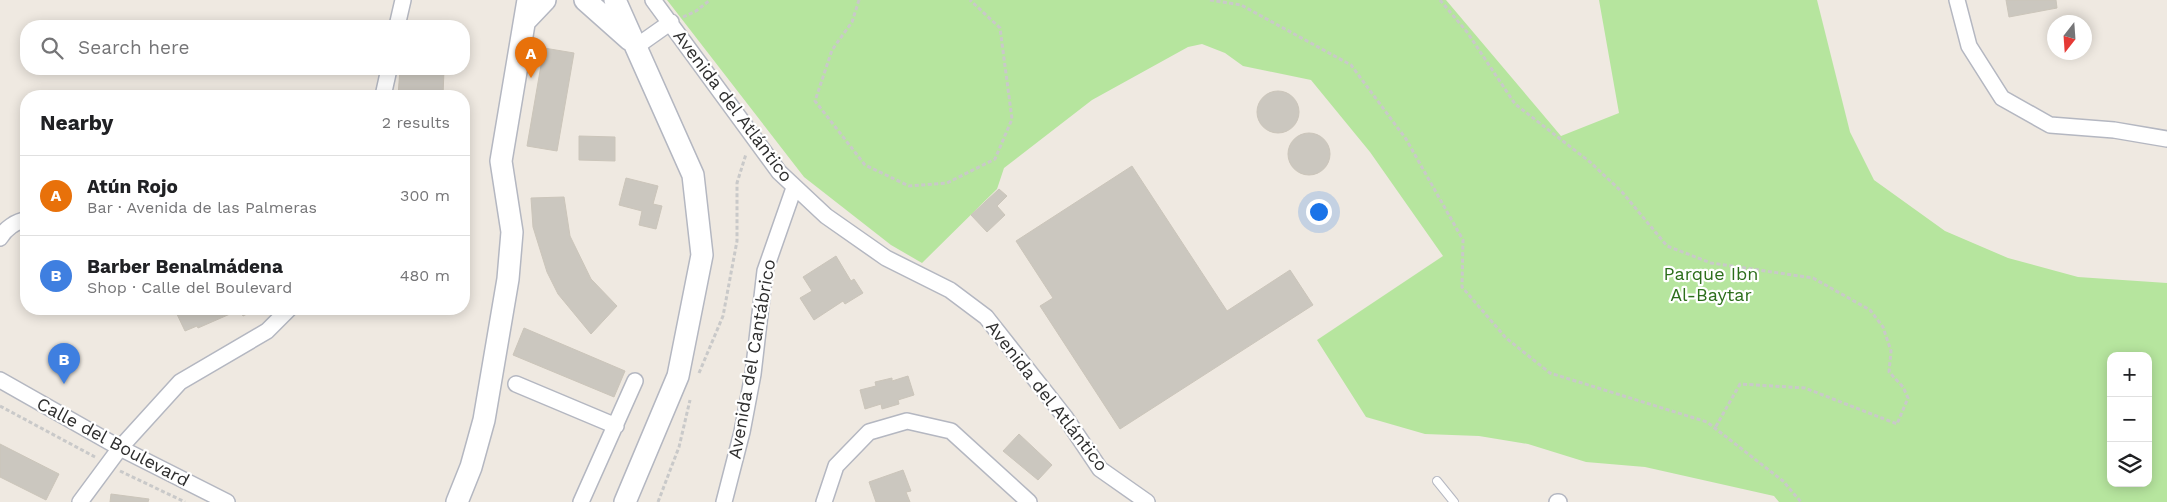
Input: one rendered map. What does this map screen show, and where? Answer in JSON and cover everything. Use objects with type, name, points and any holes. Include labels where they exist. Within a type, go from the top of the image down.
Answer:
[{"type":"street","points":[[398,20],[403,0]]},
{"type":"street","points":[[456,502],[471,468],[484,420],[508,279],[512,232],[501,161],[527,10],[545,0]]},
{"type":"street","points":[[585,0],[637,46]]},
{"type":"street","points":[[615,0],[693,175],[702,255],[678,376],[625,502]]},
{"type":"street","name":"Avenida del Atlántico","points":[[653,0],[671,22],[779,172],[794,188],[826,216],[886,258],[950,290],[986,317],[1065,417],[1100,470],[1147,502]]},
{"type":"street","points":[[1957,0],[1969,46],[2002,98],[2050,125],[2114,130],[2167,139]]},
{"type":"street","points":[[637,46],[671,22]]},
{"type":"street","points":[[384,90],[388,75]]},
{"type":"street","name":"Avenida del Cantábrico","points":[[724,502],[742,432],[753,374],[765,271],[794,188]]},
{"type":"street","points":[[0,238],[4,232],[20,220]]},
{"type":"street","points":[[80,502],[120,448],[180,382],[267,331],[283,315]]},
{"type":"street","name":"Calle del Boulevard","points":[[0,380],[120,448],[227,502]]},
{"type":"street","points":[[581,502],[635,381]]},
{"type":"street","points":[[516,384],[616,426]]},
{"type":"street","points":[[824,502],[836,466],[870,432],[907,422],[950,432],[1029,502]]},
{"type":"lane","points":[[1437,481],[1454,502]]},
{"type":"path","points":[[671,22],[696,11],[710,0]]},
{"type":"path","points":[[859,0],[852,22],[832,50],[815,101],[865,165],[909,186],[947,183],[995,159],[1012,119],[1000,28],[970,0]]},
{"type":"path","points":[[1210,0],[1241,5],[1351,65],[1406,139],[1463,240],[1462,287],[1506,338],[1550,373],[1707,422],[1783,482],[1801,502]]},
{"type":"path","points":[[1440,0],[1467,32],[1515,104],[1590,162],[1622,192],[1668,246],[1711,263],[1813,278],[1870,310],[1883,327],[1891,351],[1889,372],[1903,387],[1908,398],[1897,424],[1805,388],[1740,384],[1715,428]]},
{"type":"path","points":[[0,406],[108,464],[185,502]]},
{"type":"green space","name":"Parque Ibn Al-Baytar","points":[[667,0],[1446,0],[1561,136],[1619,113],[1599,0],[1817,0],[1850,132],[1874,180],[1945,231],[2008,258],[2078,277],[2167,283],[2167,502],[1779,502],[1774,496],[1645,467],[1586,462],[1528,444],[1479,436],[1425,434],[1366,417],[1317,340],[1443,256],[1370,152],[1311,80],[1243,66],[1225,53],[1202,44],[1188,47],[1092,100],[1004,168],[997,189],[922,263],[891,245],[804,177]]},
{"type":"building","points":[[2006,0],[2056,0],[2057,8],[2009,17]]},
{"type":"building","points":[[544,48],[574,53],[557,151],[527,146]]},
{"type":"building","points":[[400,75],[444,75],[443,90],[398,90]]},
{"type":"building","points":[[1278,91],[1293,97],[1299,112],[1293,127],[1278,133],[1263,127],[1257,112],[1263,97]]},
{"type":"building","points":[[1309,133],[1324,139],[1330,154],[1324,169],[1309,175],[1294,169],[1288,154],[1294,139]]},
{"type":"building","points":[[579,136],[615,137],[615,161],[579,160]]},
{"type":"building","points":[[1132,166],[1227,311],[1290,270],[1313,305],[1120,429],[1040,306],[1053,298],[1016,241]]},
{"type":"building","points":[[626,178],[658,186],[653,204],[662,206],[656,229],[639,225],[642,211],[619,205]]},
{"type":"building","points":[[999,189],[1007,196],[997,206],[1005,215],[987,232],[971,215]]},
{"type":"building","points":[[564,197],[570,236],[591,279],[617,306],[591,334],[558,294],[547,272],[533,227],[531,198]]},
{"type":"building","points":[[836,256],[851,281],[854,279],[863,293],[845,304],[843,301],[814,320],[800,298],[812,291],[803,277]]},
{"type":"building","points":[[177,315],[228,315],[198,328],[197,326],[185,331]]},
{"type":"building","points":[[524,328],[625,371],[614,397],[513,355]]},
{"type":"building","points":[[908,376],[914,395],[898,400],[899,404],[882,409],[881,404],[865,409],[860,390],[876,386],[875,382],[892,378],[892,381]]},
{"type":"building","points":[[1019,434],[1052,465],[1038,480],[1003,451]]},
{"type":"building","points":[[0,444],[59,474],[46,500],[0,477]]},
{"type":"building","points":[[903,470],[911,491],[906,492],[910,502],[876,502],[869,482]]},
{"type":"building","points":[[111,494],[149,499],[148,502],[110,502]]},
{"type":"place","name":"Atún Rojo","points":[[531,78]]},
{"type":"place","name":"Barber Benalmádena","points":[[64,384]]}]
